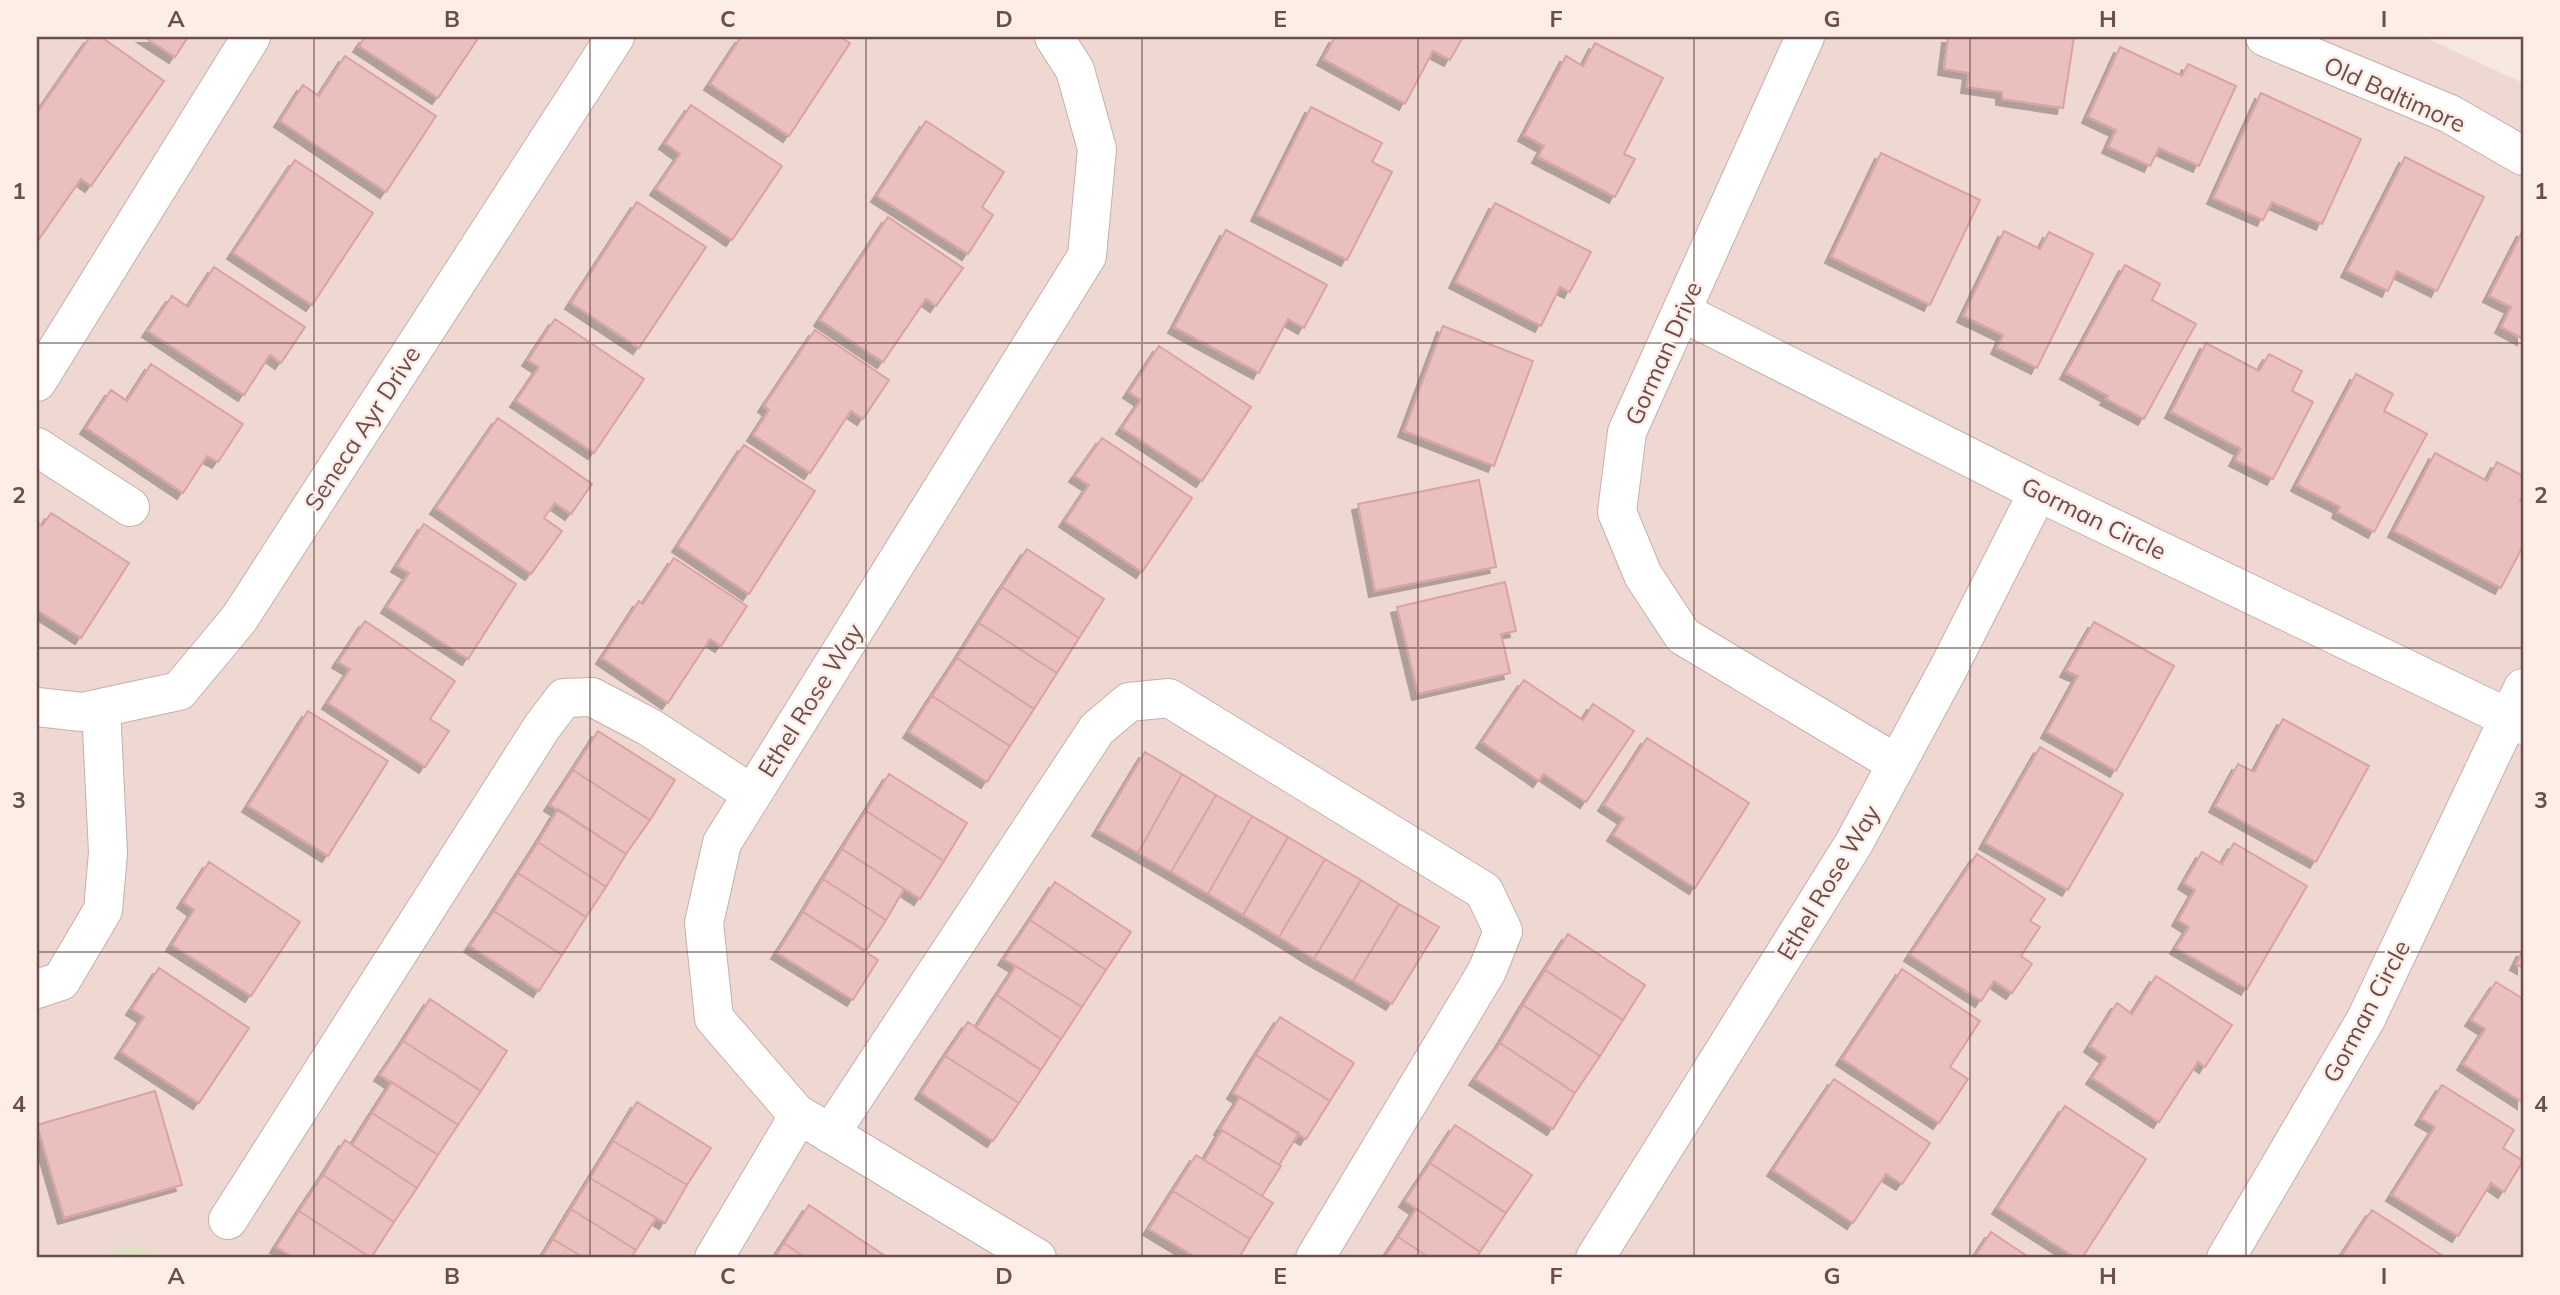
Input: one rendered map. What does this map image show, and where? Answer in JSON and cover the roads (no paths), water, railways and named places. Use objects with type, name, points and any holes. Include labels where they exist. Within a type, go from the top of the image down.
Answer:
[{"type":"street","points":[[37,382],[251,37]]},
{"type":"street","name":"Seneca Ayr Drive","points":[[37,707],[82,712],[179,691],[239,619],[615,37]]},
{"type":"street","name":"Ethel Rose Way","points":[[1037,1258],[814,1125],[715,1018],[704,923],[722,843],[1087,256],[1097,149],[1075,70],[1054,37]]},
{"type":"street","name":"Gorman Drive","points":[[1805,37],[1627,432],[1617,512],[1643,575],[1684,636],[1897,764]]},
{"type":"street","name":"Old Baltimore","points":[[2265,37],[2450,114],[2523,156]]},
{"type":"street","name":"Gorman Circle","points":[[1682,312],[2038,492],[2519,710],[2366,1019],[2225,1258]]},
{"type":"street","points":[[37,447],[130,507]]},
{"type":"street","name":"Ethel Rose Way","points":[[1595,1258],[1853,843],[1947,671],[2038,492]]},
{"type":"street","points":[[228,1220],[542,727],[564,698],[592,697],[649,727],[751,794]]},
{"type":"street","points":[[714,1258],[814,1125],[1097,729],[1129,702],[1169,698],[1484,891],[1503,932],[1487,971],[1315,1258]]},
{"type":"street","points":[[37,989],[61,981],[103,910],[108,853],[101,708]]}]
